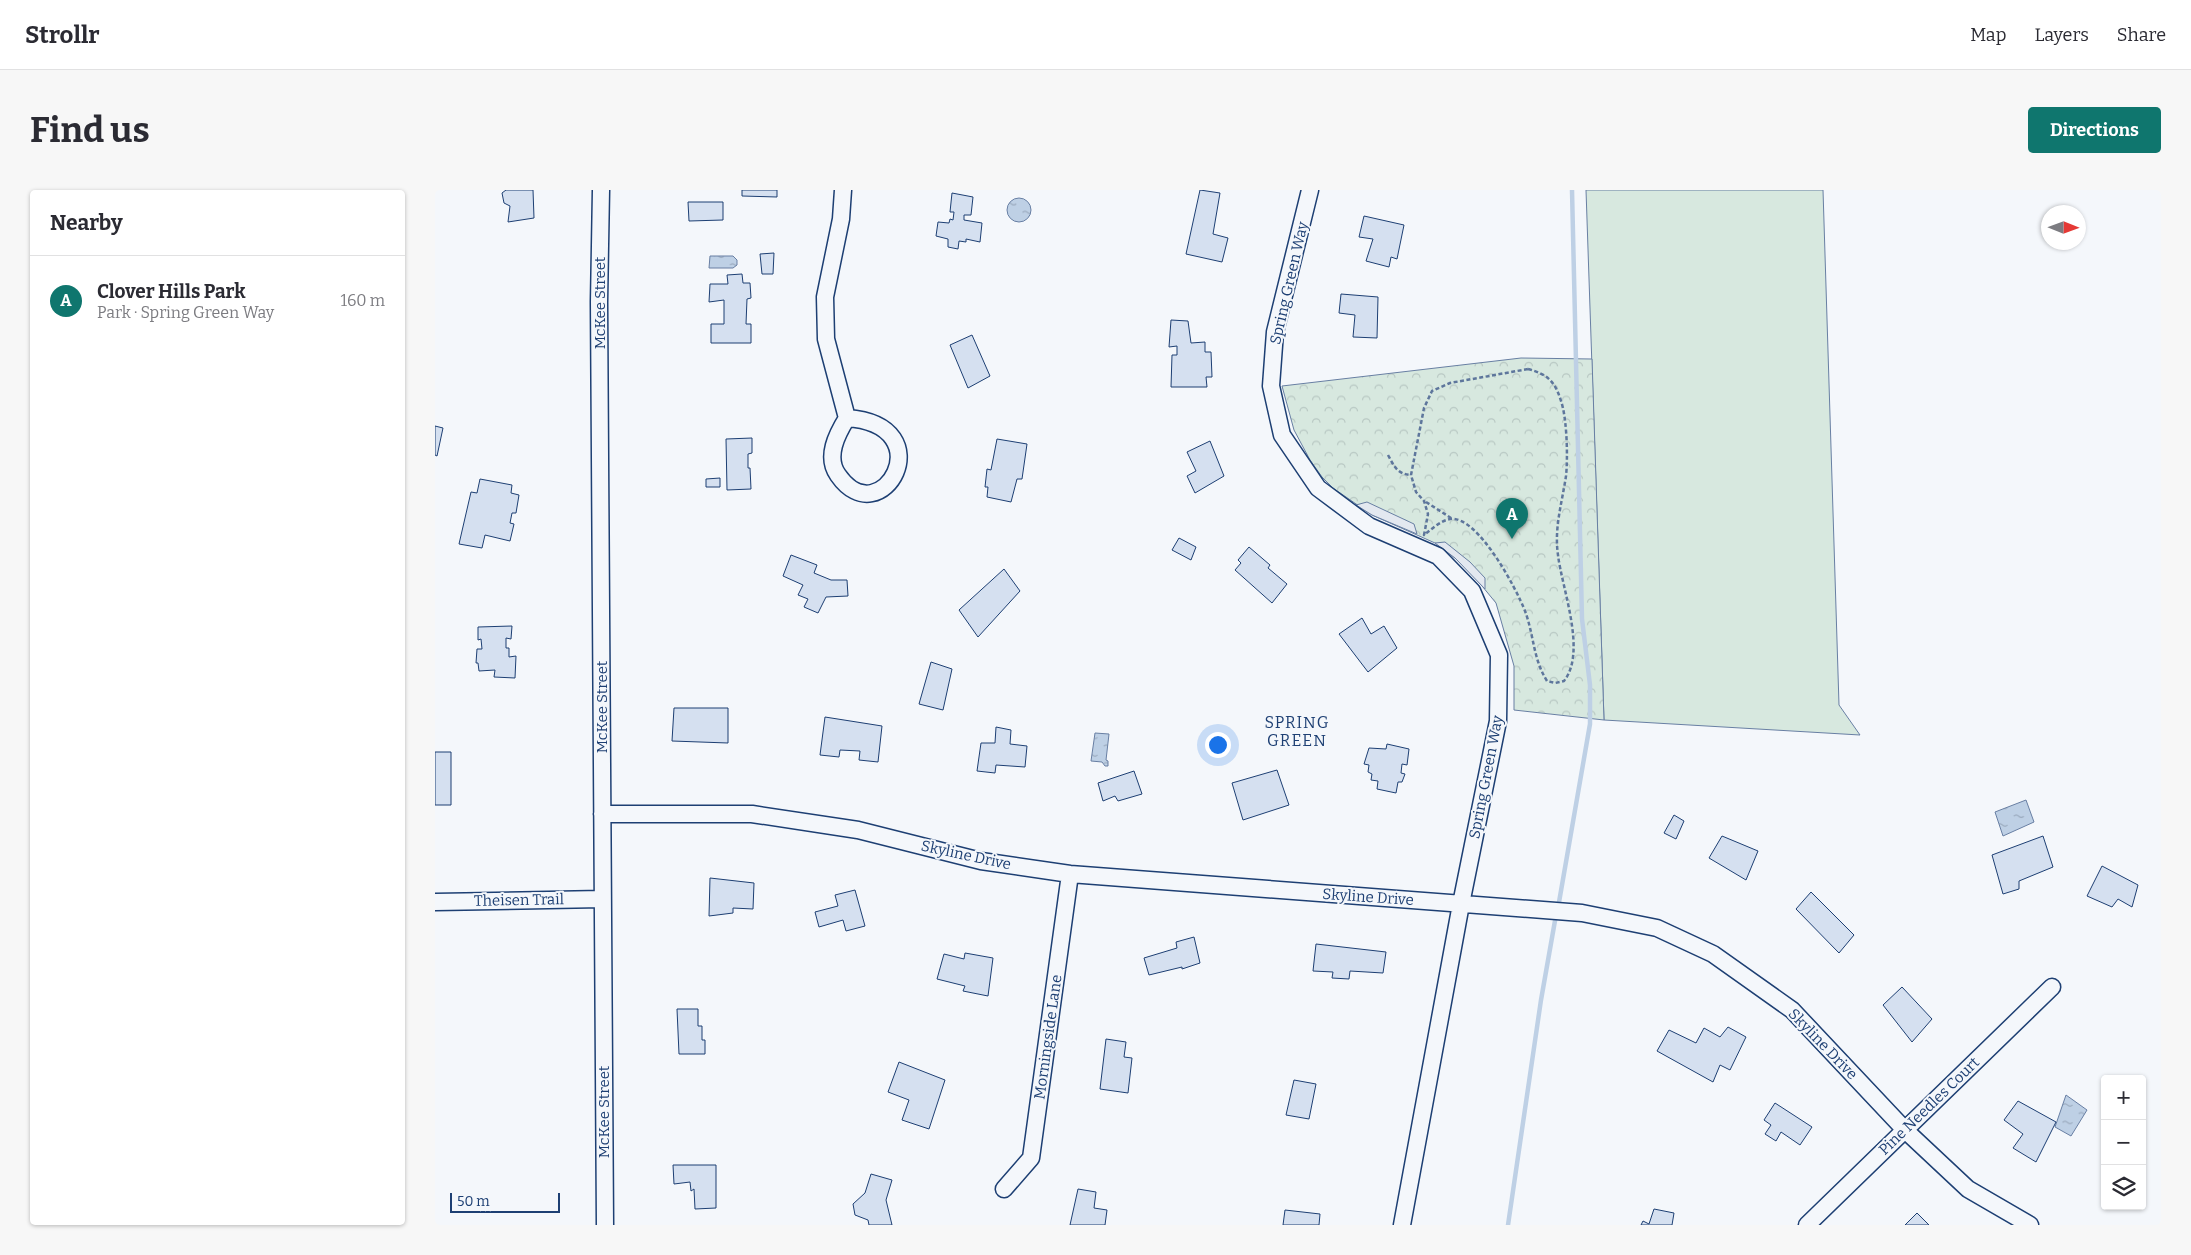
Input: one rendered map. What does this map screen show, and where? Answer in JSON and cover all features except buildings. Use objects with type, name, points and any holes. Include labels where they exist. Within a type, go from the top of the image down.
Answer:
[{"type":"street","name":"McKee Street","points":[[601,190],[599,302],[605,1225]]},
{"type":"street","points":[[843,190],[841,219],[825,297],[826,339],[847,418],[834,445],[832,460],[835,471],[843,482],[858,492],[867,493],[883,489],[891,483],[896,472],[898,447],[882,428],[869,422],[847,418]]},
{"type":"street","name":"Spring Green Way","points":[[1310,190],[1275,332],[1271,386],[1282,435],[1318,488],[1369,526],[1438,556],[1472,591],[1499,655],[1498,721],[1461,904],[1402,1225]]},
{"type":"street","name":"Skyline Drive","points":[[602,814],[752,814],[858,830],[981,861],[1070,874],[1582,913],[1657,928],[1713,954],[1792,1010],[1905,1130],[1968,1188],[2030,1225]]},
{"type":"street","name":"Morningside Lane","points":[[1004,1189],[1031,1158],[1070,874]]},
{"type":"street","name":"Theisen Trail","points":[[435,902],[602,899]]},
{"type":"street","name":"Pine Needles Court","points":[[1807,1225],[2052,987]]},
{"type":"path","points":[[1528,369],[1542,373],[1555,385],[1565,423],[1566,474],[1556,536],[1558,556],[1571,618],[1574,654],[1571,673],[1565,681],[1555,683],[1547,681],[1535,659],[1525,612],[1513,585],[1478,534],[1461,521],[1452,519],[1425,502],[1416,492],[1411,475],[1424,408],[1432,392],[1450,383],[1528,369]]},
{"type":"path","points":[[1388,455],[1395,468],[1404,474],[1411,475]]},
{"type":"path","points":[[1425,502],[1428,514],[1424,535],[1443,522],[1452,519]]},
{"type":"green space","points":[[1586,190],[1823,190],[1839,705],[1860,735],[1604,720]]},
{"type":"green space","points":[[1521,358],[1592,359],[1604,720],[1514,710],[1514,666],[1496,603],[1473,575],[1435,543],[1372,515],[1333,488],[1322,477],[1310,460],[1294,430],[1282,386]]},
{"type":"shaded area","points":[[1367,502],[1414,524],[1417,534],[1372,515],[1356,505]]},
{"type":"shaded area","points":[[1445,542],[1470,562],[1485,578],[1485,589],[1455,558],[1435,543]]},
{"type":"water","points":[[1019,198],[1027,202],[1031,210],[1027,218],[1019,222],[1011,218],[1007,210],[1011,202]]},
{"type":"water","points":[[710,256],[733,256],[737,260],[737,265],[733,268],[709,268]]},
{"type":"water","points":[[1095,733],[1109,734],[1106,760],[1108,761],[1108,766],[1105,766],[1102,762],[1091,761]]},
{"type":"water","points":[[2026,800],[2034,822],[2003,836],[1995,812]]},
{"type":"water","points":[[2066,1095],[2087,1110],[2071,1136],[2055,1127]]},
{"type":"waterway","points":[[1558,908],[1590,724],[1590,685],[1582,619],[1572,190]]},
{"type":"waterway","points":[[1508,1225],[1541,1000],[1556,915]]},
{"type":"place","name":"Clover Hills Park","points":[[1512,539]]},
{"type":"district","name":"SPRING GREEN","points":[[1297,731]]}]
